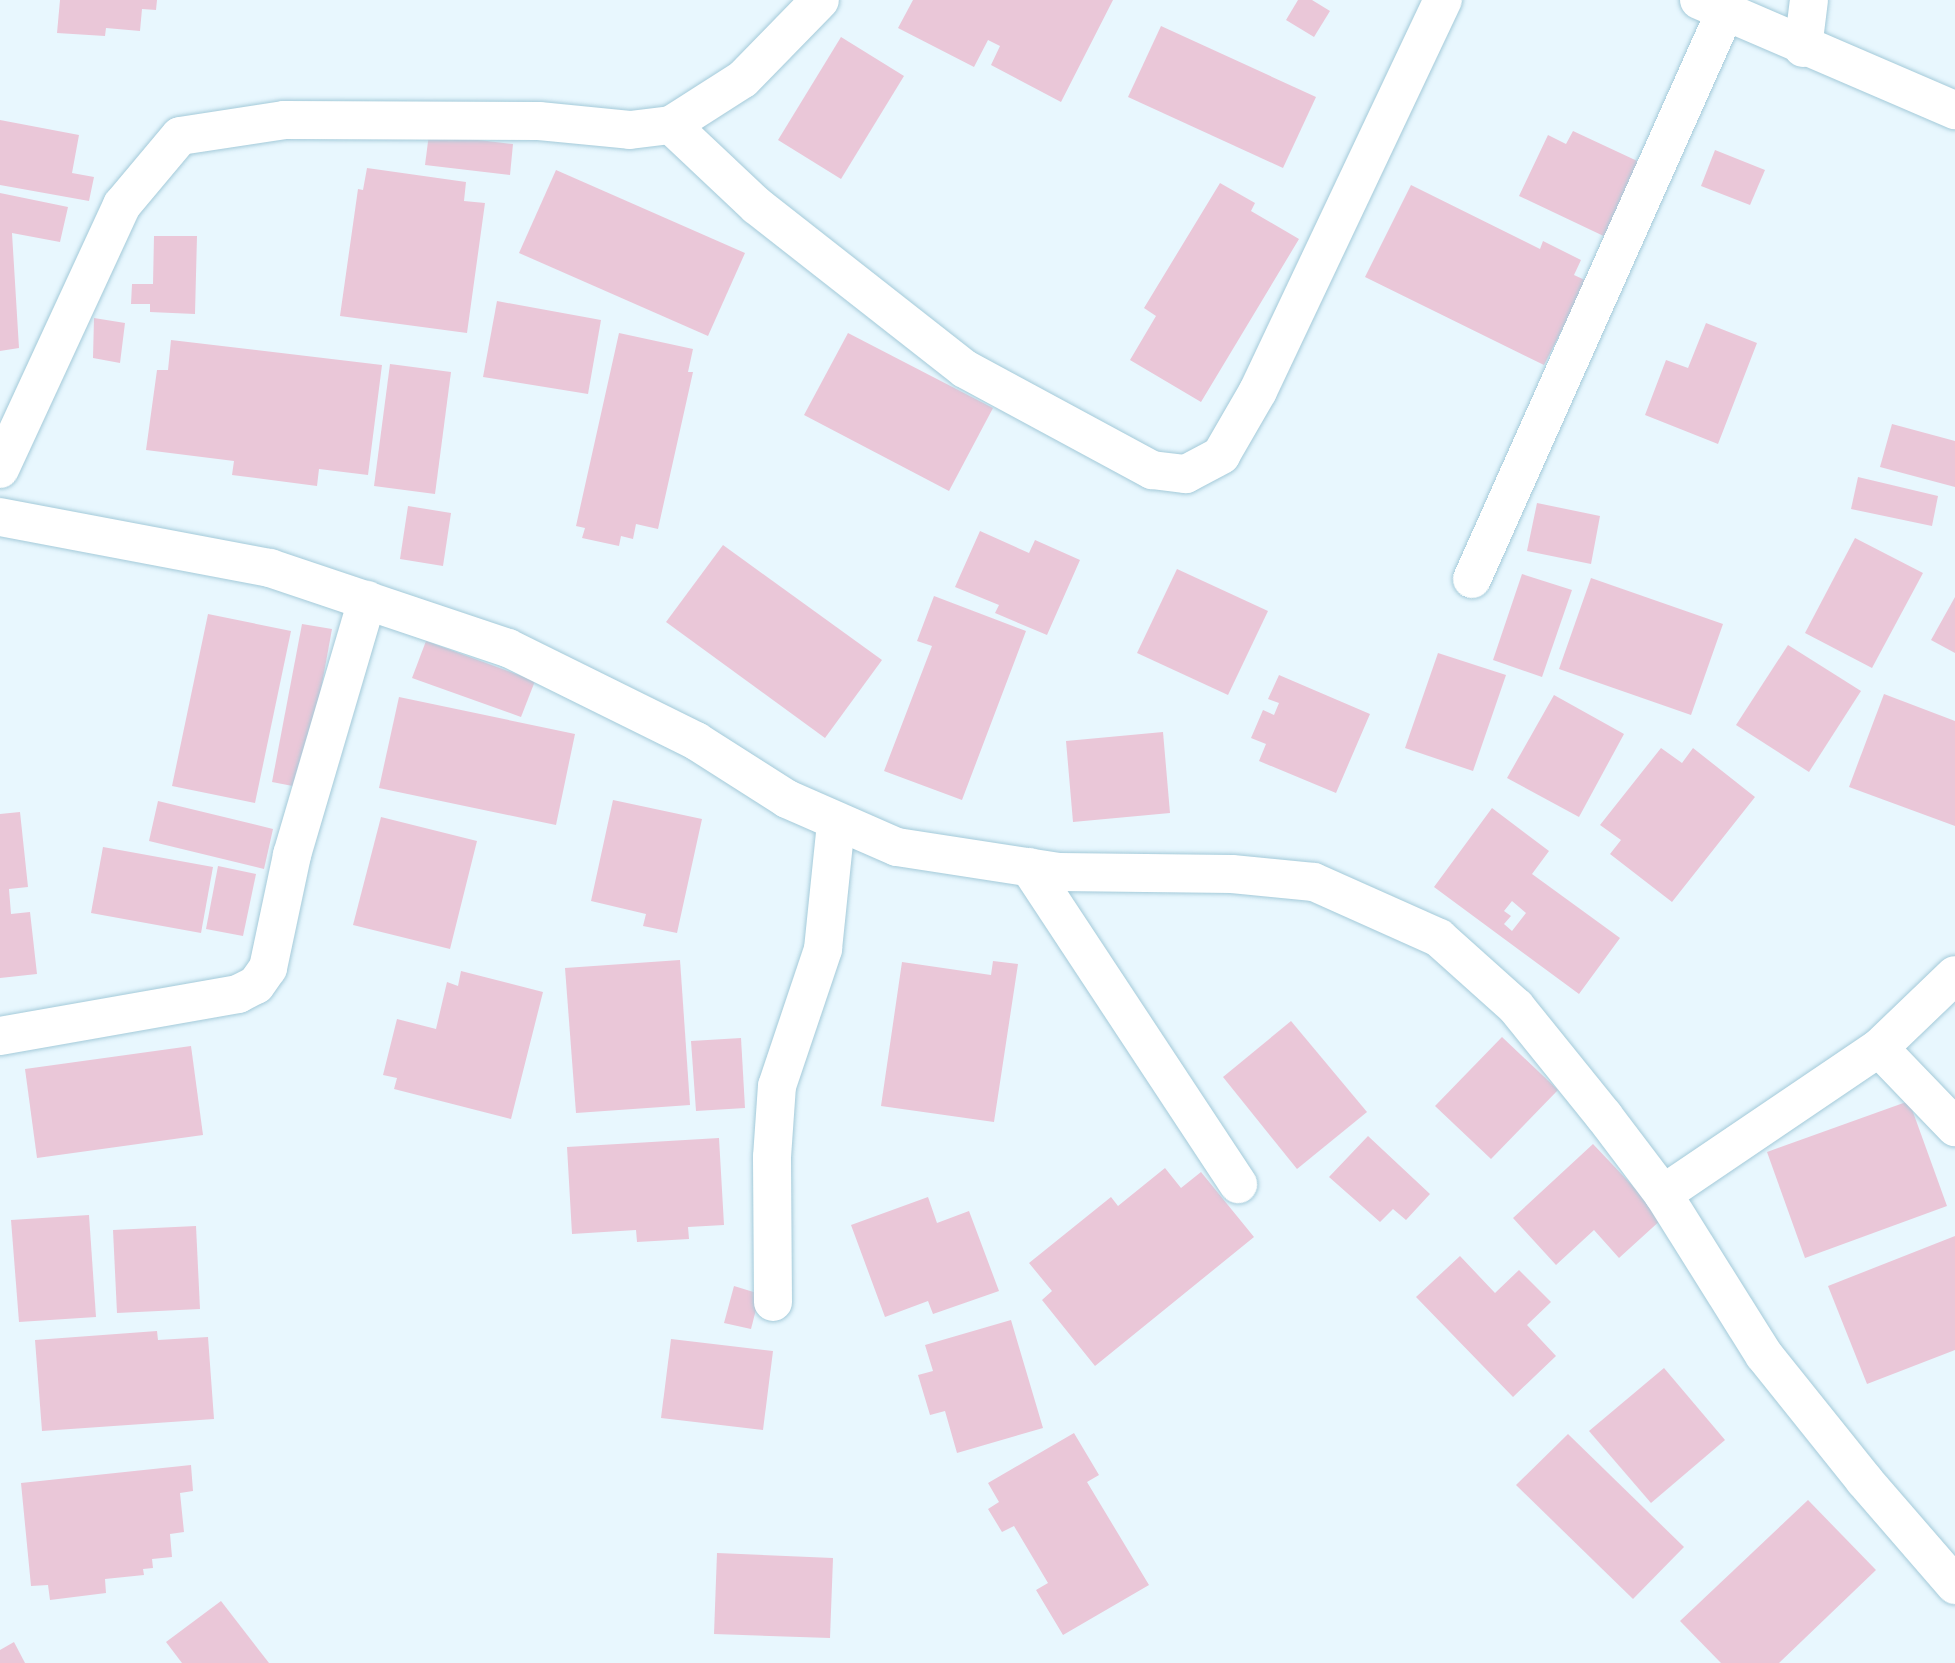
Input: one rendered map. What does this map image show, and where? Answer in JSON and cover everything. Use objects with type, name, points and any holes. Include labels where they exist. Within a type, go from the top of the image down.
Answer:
[{"type":"street","points":[[0,469],[122,205],[180,136],[284,120],[539,121],[630,130],[671,125],[743,79],[820,0]]},
{"type":"street","points":[[671,125],[757,206],[965,369],[1152,470],[1186,474],[1221,455],[1258,391],[1443,0]]},
{"type":"street","points":[[1803,48],[1809,0]]},
{"type":"street","points":[[1472,579],[1712,6],[1803,48],[1955,110]]},
{"type":"street","points":[[0,517],[270,568],[508,648],[696,741],[787,799],[836,823],[897,847],[1059,872],[1232,874],[1314,882],[1439,938],[1516,1006],[1663,1194],[1764,1355],[1864,1480],[1955,1585]]},
{"type":"street","points":[[0,1036],[238,994],[256,985],[268,968],[292,855],[367,600]]},
{"type":"street","points":[[773,1302],[772,1157],[777,1086],[823,949],[836,823]]},
{"type":"street","points":[[1029,867],[1238,1184]]},
{"type":"street","points":[[1663,1194],[1879,1048],[1955,975]]},
{"type":"street","points":[[1879,1048],[1955,1127]]},
{"type":"building","points":[[60,0],[157,0],[156,10],[142,9],[140,31],[106,28],[105,36],[57,33]]},
{"type":"building","points":[[913,0],[1113,0],[1061,102],[991,65],[1000,46],[988,40],[974,67],[898,28]]},
{"type":"building","points":[[1298,0],[1312,0],[1330,11],[1314,37],[1286,20]]},
{"type":"building","points":[[1161,26],[1316,97],[1283,168],[1128,97]]},
{"type":"building","points":[[841,37],[904,76],[841,179],[778,140]]},
{"type":"building","points":[[0,120],[79,135],[72,173],[94,177],[89,201],[0,185]]},
{"type":"building","points":[[1573,131],[1648,166],[1612,240],[1519,196],[1548,135],[1566,144]]},
{"type":"building","points":[[429,134],[513,144],[510,175],[425,165]]},
{"type":"building","points":[[1715,150],[1765,170],[1750,205],[1701,186]]},
{"type":"building","points":[[367,168],[466,182],[464,201],[485,203],[467,333],[340,316],[358,189],[363,190]]},
{"type":"building","points":[[556,170],[745,253],[708,336],[519,253]]},
{"type":"building","points":[[1220,183],[1255,203],[1251,211],[1299,239],[1201,402],[1130,360],[1156,316],[1144,308]]},
{"type":"building","points":[[1411,185],[1540,249],[1543,241],[1581,260],[1574,275],[1587,281],[1544,365],[1365,277]]},
{"type":"building","points":[[0,193],[68,207],[60,242],[12,233],[19,348],[0,351]]},
{"type":"building","points":[[154,236],[197,236],[195,314],[150,312],[150,304],[131,304],[132,284],[153,284]]},
{"type":"building","points":[[497,301],[601,320],[588,394],[483,377]]},
{"type":"building","points":[[94,318],[125,323],[120,363],[93,358]]},
{"type":"building","points":[[1706,323],[1757,343],[1718,444],[1645,415],[1666,360],[1688,368]]},
{"type":"building","points":[[619,333],[693,349],[688,372],[693,372],[658,529],[636,524],[633,539],[621,536],[619,546],[582,538],[585,528],[576,526]]},
{"type":"building","points":[[848,333],[993,408],[949,491],[804,415]]},
{"type":"building","points":[[171,340],[382,365],[368,475],[319,469],[317,486],[232,475],[234,461],[146,450],[157,370],[168,370]]},
{"type":"building","points":[[390,364],[451,372],[435,494],[374,486]]},
{"type":"building","points":[[1892,424],[1955,441],[1955,487],[1880,467]]},
{"type":"building","points":[[1858,477],[1938,496],[1932,526],[1851,509]]},
{"type":"building","points":[[1537,503],[1600,516],[1591,564],[1527,551]]},
{"type":"building","points":[[408,506],[451,513],[443,566],[400,559]]},
{"type":"building","points":[[980,531],[1029,553],[1035,540],[1080,560],[1047,635],[995,613],[999,605],[955,587]]},
{"type":"building","points":[[1855,538],[1923,573],[1872,668],[1805,633]]},
{"type":"building","points":[[723,545],[882,660],[825,738],[666,622]]},
{"type":"building","points":[[1177,569],[1268,611],[1228,695],[1137,653]]},
{"type":"building","points":[[1522,574],[1572,590],[1542,677],[1493,660]]},
{"type":"building","points":[[1591,578],[1723,624],[1691,715],[1559,669]]},
{"type":"building","points":[[934,596],[1026,631],[962,800],[884,771],[932,646],[917,641]]},
{"type":"building","points":[[1955,597],[1955,653],[1931,640]]},
{"type":"building","points":[[208,614],[291,631],[255,803],[172,786]]},
{"type":"building","points":[[302,624],[332,629],[303,788],[272,782]]},
{"type":"building","points":[[426,641],[535,681],[521,717],[412,678]]},
{"type":"building","points":[[1788,645],[1861,691],[1809,772],[1736,725]]},
{"type":"building","points":[[1438,653],[1506,675],[1473,771],[1405,748]]},
{"type":"building","points":[[1279,675],[1370,714],[1336,793],[1259,761],[1266,744],[1251,738],[1263,710],[1274,715],[1279,703],[1268,699]]},
{"type":"building","points":[[1884,694],[1955,721],[1955,826],[1849,787]]},
{"type":"building","points":[[1554,695],[1624,734],[1579,817],[1507,778]]},
{"type":"building","points":[[399,697],[575,734],[556,825],[379,788]]},
{"type":"building","points":[[1163,732],[1170,813],[1073,822],[1066,741]]},
{"type":"building","points":[[1661,748],[1682,763],[1693,748],[1755,797],[1672,902],[1610,854],[1621,840],[1600,825]]},
{"type":"building","points":[[613,800],[702,819],[677,933],[643,926],[646,914],[591,901]]},
{"type":"building","points":[[158,801],[273,829],[264,869],[149,841]]},
{"type":"building","points":[[1492,808],[1549,851],[1532,874],[1620,938],[1579,994],[1434,887]],"holes":[[[1512,901],[1526,913],[1512,931],[1504,924],[1511,916],[1504,911]]]},
{"type":"building","points":[[20,812],[28,887],[9,889],[11,914],[30,912],[37,974],[0,978],[0,814]]},
{"type":"building","points":[[381,817],[477,841],[450,949],[353,925]]},
{"type":"building","points":[[103,847],[213,867],[201,933],[91,913]]},
{"type":"building","points":[[218,866],[256,874],[243,936],[206,929]]},
{"type":"building","points":[[680,960],[690,1105],[576,1113],[565,968]]},
{"type":"building","points":[[993,961],[1018,964],[994,1122],[881,1106],[902,962],[991,975]]},
{"type":"building","points":[[461,971],[543,992],[511,1119],[394,1089],[397,1078],[383,1075],[397,1019],[436,1029],[447,982],[458,986]]},
{"type":"building","points":[[1291,1021],[1367,1112],[1297,1169],[1223,1077]]},
{"type":"building","points":[[1502,1037],[1558,1090],[1491,1159],[1435,1106]]},
{"type":"building","points":[[741,1038],[745,1108],[696,1111],[691,1041]]},
{"type":"building","points":[[191,1046],[203,1135],[37,1158],[25,1069]]},
{"type":"building","points":[[1909,1101],[1947,1206],[1805,1258],[1767,1152]]},
{"type":"building","points":[[1368,1136],[1430,1194],[1406,1220],[1393,1209],[1380,1222],[1329,1177]]},
{"type":"building","points":[[719,1138],[724,1225],[688,1227],[689,1239],[637,1242],[636,1230],[572,1234],[567,1147]]},
{"type":"building","points":[[1593,1144],[1663,1218],[1619,1258],[1594,1230],[1556,1265],[1513,1218]]},
{"type":"building","points":[[1165,1168],[1181,1188],[1201,1172],[1254,1237],[1095,1366],[1042,1300],[1052,1291],[1029,1263],[1111,1197],[1118,1206]]},
{"type":"building","points":[[928,1197],[937,1223],[969,1211],[999,1291],[933,1314],[928,1301],[885,1317],[851,1225]]},
{"type":"building","points":[[89,1215],[96,1317],[19,1322],[11,1220]]},
{"type":"building","points":[[196,1226],[200,1309],[117,1313],[113,1230]]},
{"type":"building","points":[[1955,1236],[1955,1350],[1867,1384],[1828,1286]]},
{"type":"building","points":[[1460,1256],[1495,1293],[1519,1270],[1551,1302],[1527,1325],[1556,1356],[1513,1397],[1416,1297]]},
{"type":"building","points":[[734,1286],[760,1294],[751,1329],[724,1323]]},
{"type":"building","points":[[1011,1320],[1043,1428],[957,1453],[945,1411],[930,1415],[918,1375],[933,1371],[925,1345]]},
{"type":"building","points":[[157,1331],[158,1340],[208,1337],[214,1419],[42,1431],[35,1340]]},
{"type":"building","points":[[671,1339],[773,1351],[763,1430],[661,1418]]},
{"type":"building","points":[[1664,1368],[1725,1440],[1651,1503],[1589,1431]]},
{"type":"building","points":[[1074,1433],[1099,1475],[1087,1482],[1149,1585],[1063,1635],[1036,1590],[1048,1583],[1014,1526],[1002,1532],[988,1509],[999,1502],[988,1483]]},
{"type":"building","points":[[1568,1434],[1684,1547],[1633,1599],[1516,1485]]},
{"type":"building","points":[[191,1465],[193,1491],[180,1493],[184,1532],[170,1534],[172,1557],[152,1559],[153,1568],[143,1569],[144,1575],[105,1579],[106,1593],[50,1600],[48,1585],[31,1586],[21,1483]]},
{"type":"building","points":[[1808,1500],[1876,1570],[1779,1663],[1721,1663],[1680,1621]]},
{"type":"building","points":[[717,1553],[833,1558],[830,1638],[714,1634]]},
{"type":"building","points":[[221,1601],[269,1663],[182,1663],[166,1642]]},
{"type":"building","points":[[14,1642],[25,1663],[0,1663],[0,1650]]}]
